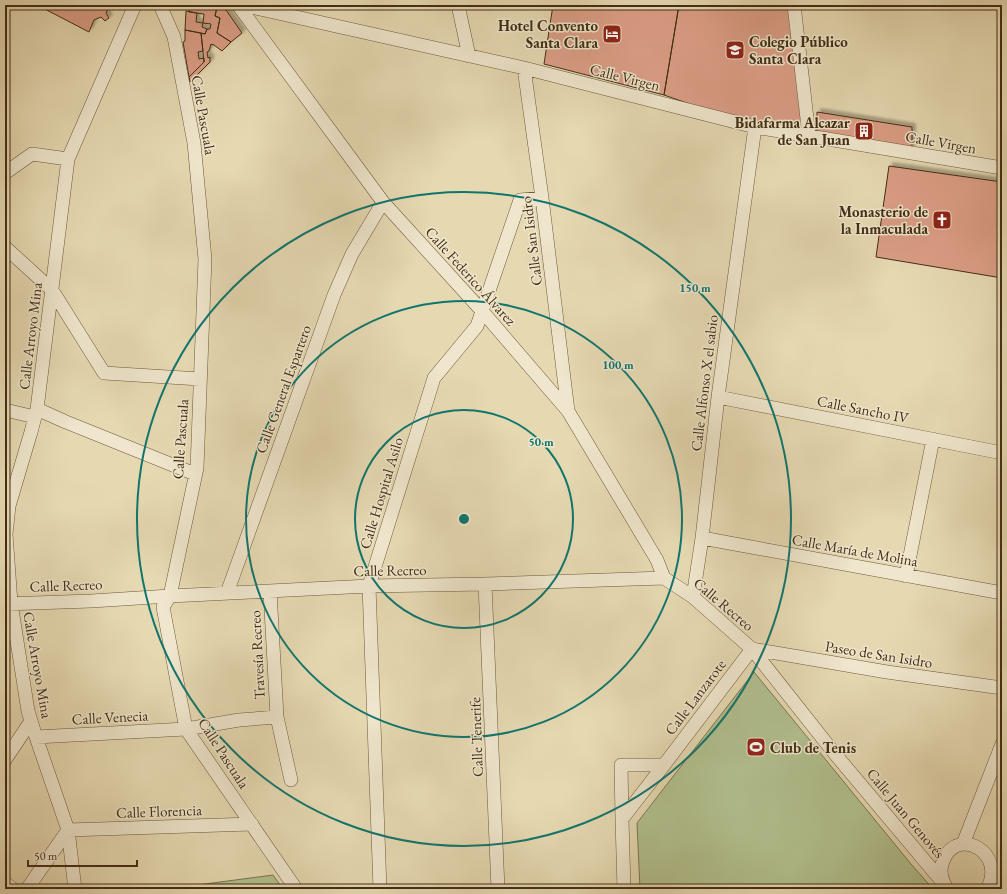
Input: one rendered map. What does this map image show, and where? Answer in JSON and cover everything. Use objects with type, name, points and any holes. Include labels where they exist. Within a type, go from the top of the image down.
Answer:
[{"type":"street","name":"Calle Arroyo Mina","points":[[75,889],[68,830],[28,711],[8,604],[5,534],[9,506],[36,413],[68,159],[134,5]]},
{"type":"street","name":"Calle Pascuala","points":[[160,5],[174,37],[194,142],[205,259],[197,468],[170,596],[163,607],[186,729],[296,889]]},
{"type":"street","name":"Calle Federico Álvarez","points":[[238,5],[383,202],[482,311],[568,411],[657,560],[664,578]]},
{"type":"street","name":"Calle Virgen","points":[[242,5],[524,68],[754,127],[1002,168]]},
{"type":"street","points":[[458,5],[469,56]]},
{"type":"street","points":[[794,5],[809,136]]},
{"type":"street","name":"Calle San Isidro","points":[[524,68],[542,198],[568,411]]},
{"type":"street","name":"Calle Alfonso X el sabio","points":[[693,597],[702,538],[718,397],[754,127]]},
{"type":"street","points":[[5,173],[32,154],[68,159]]},
{"type":"street","name":"Calle Hospital Asilo","points":[[380,889],[368,586],[434,378],[477,326],[520,200],[542,198]]},
{"type":"street","name":"Calle General Espartero","points":[[227,593],[334,295],[352,254],[383,202]]},
{"type":"street","points":[[5,247],[52,290],[104,372],[200,379]]},
{"type":"street","name":"Calle Sancho IV","points":[[718,397],[1002,453]]},
{"type":"street","points":[[5,410],[36,413],[66,422],[195,474]]},
{"type":"street","points":[[906,576],[933,440]]},
{"type":"street","name":"Calle María de Molina","points":[[702,538],[1002,593]]},
{"type":"street","name":"Calle Recreo","points":[[8,604],[368,586],[664,578],[693,597],[752,649]]},
{"type":"street","name":"Calle Tenerife","points":[[485,584],[498,889]]},
{"type":"street","name":"Travesía Recreo","points":[[270,591],[277,717],[291,780]]},
{"type":"street","name":"Paseo de San Isidro","points":[[752,649],[887,672],[1002,688]]},
{"type":"street","name":"Calle Lanzarote","points":[[622,819],[752,649]]},
{"type":"street","name":"Calle Juan Genovés","points":[[752,649],[835,754],[947,887]]},
{"type":"street","name":"Travesía Recreo","points":[[186,729],[239,720],[277,717]]},
{"type":"street","points":[[5,760],[31,720]]},
{"type":"street","name":"Calle Venecia","points":[[36,736],[186,729]]},
{"type":"street","points":[[963,844],[1002,744]]},
{"type":"street","points":[[624,889],[621,765],[664,766]]},
{"type":"street","name":"Calle Florencia","points":[[68,830],[252,824]]},
{"type":"street","points":[[27,889],[68,830]]},
{"type":"street","points":[[947,887],[942,879],[941,871],[945,856],[956,846],[972,844],[981,847],[997,860],[994,868],[994,876],[987,889]]},
{"type":"street","points":[[5,883],[13,889]]},
{"type":"green space","name":"Club de Tenis","points":[[754,672],[933,889],[640,889],[637,823]]},
{"type":"green space","points":[[273,875],[283,889],[167,889]]},
{"type":"building","points":[[5,5],[9,5],[5,13]]},
{"type":"building","points":[[37,5],[110,5],[106,13],[109,18],[105,21],[101,17],[94,20],[89,32]]},
{"type":"building","points":[[190,5],[208,5],[217,7],[215,16],[220,18],[217,33],[231,42],[222,51],[211,44],[209,51],[207,52],[208,58],[210,57],[210,62],[190,82],[189,77],[204,62],[201,33],[205,34],[207,29],[210,29],[211,24],[203,23],[204,14],[189,12]]},
{"type":"building","name":"Hotel Convento Santa Clara","points":[[553,5],[679,5],[664,95],[544,64]]},
{"type":"building","name":"Colegio Público Santa Clara","points":[[679,5],[794,5],[809,136],[755,127],[664,95]]},
{"type":"building","points":[[217,7],[226,10],[242,33],[231,42],[217,33],[220,18],[215,16]]},
{"type":"building","points":[[186,11],[197,13],[196,22],[203,23],[202,27],[207,29],[205,34],[185,30]]},
{"type":"building","points":[[185,30],[201,33],[203,51],[198,52],[199,59],[204,58],[204,62],[189,77],[183,42],[185,41]]},
{"type":"building","name":"Bidafarma Alcazar de San Juan","points":[[817,112],[912,127],[912,149],[817,135]]},
{"type":"building","name":"Monasterio de la Inmaculada","points":[[889,166],[1002,182],[1002,278],[876,257]]},
{"type":"place","name":"Hotel Convento Santa Clara","points":[[612,34]]},
{"type":"place","name":"Colegio Público Santa Clara","points":[[735,50]]},
{"type":"place","name":"Bidafarma Alcazar de San Juan","points":[[864,131]]},
{"type":"place","name":"Monasterio de la Inmaculada","points":[[942,220]]},
{"type":"place","name":"Club de Tenis","points":[[756,747]]}]
